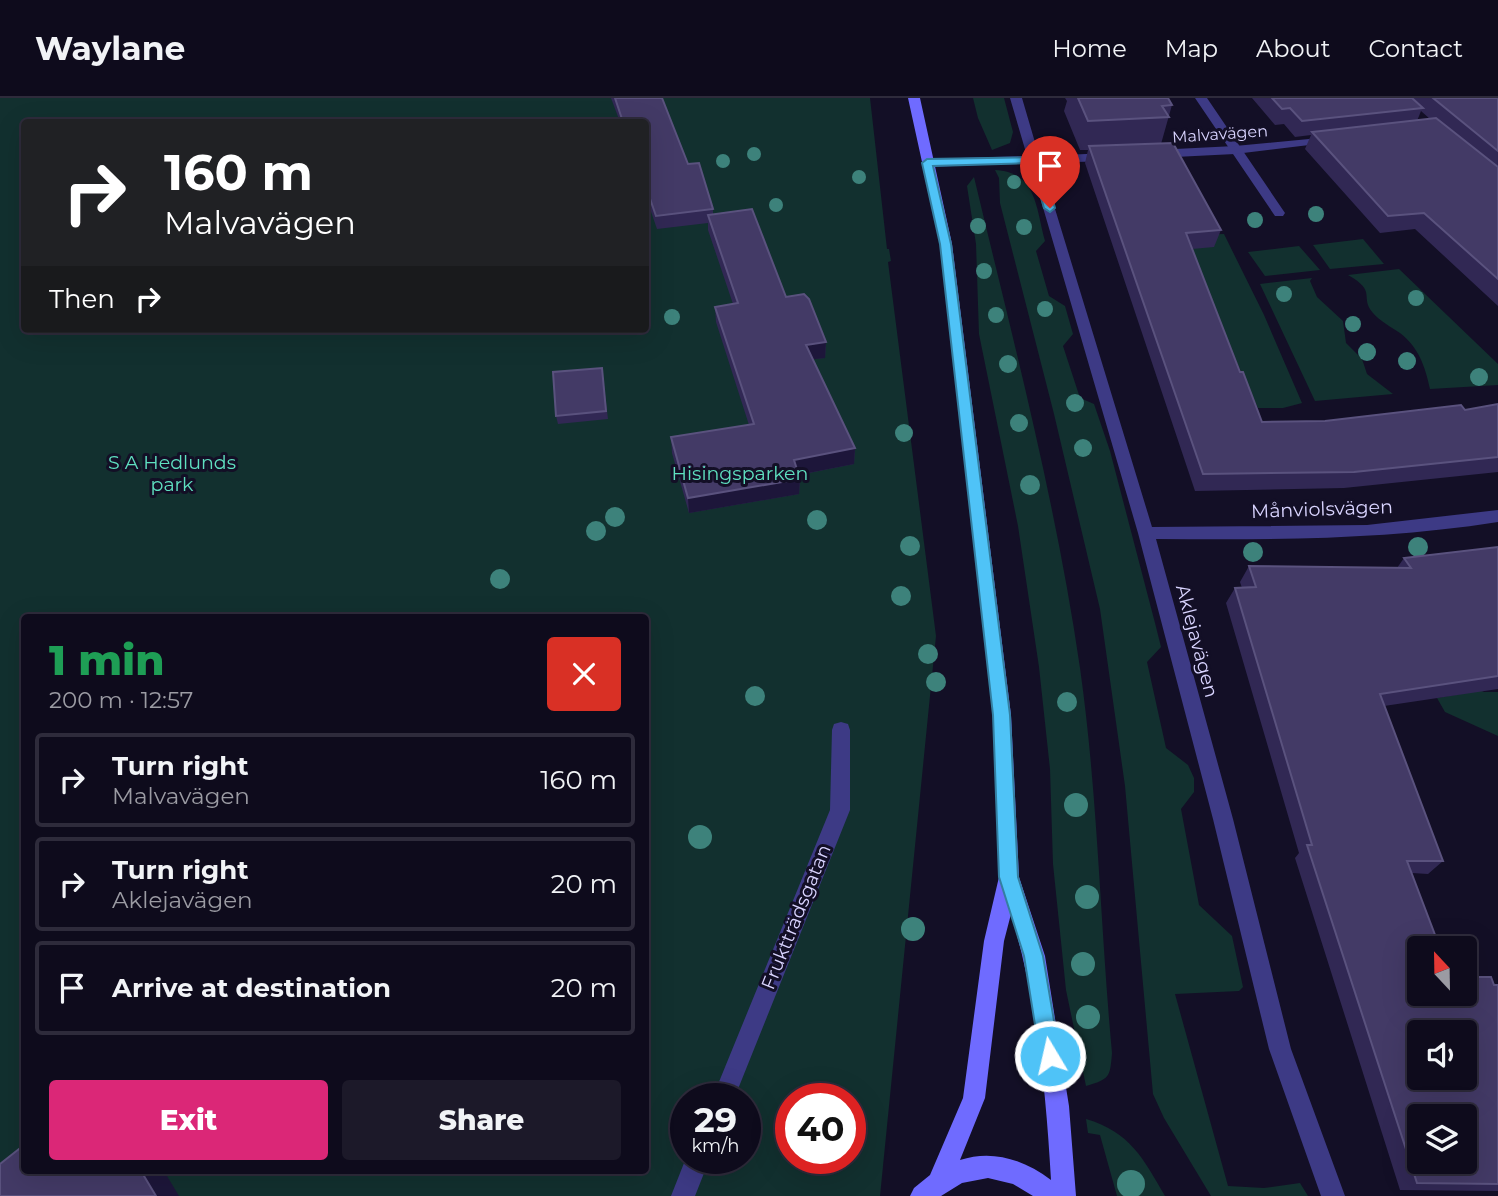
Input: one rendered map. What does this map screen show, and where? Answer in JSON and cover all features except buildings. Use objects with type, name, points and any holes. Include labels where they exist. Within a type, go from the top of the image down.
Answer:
[{"type":"street","points":[[914,98],[946,244],[1002,715],[1009,877],[1034,956],[1058,1106],[1064,1196]]},
{"type":"street","name":"Aklejavägen","points":[[1016,98],[1146,533],[1223,819],[1280,1049],[1333,1196]]},
{"type":"street","points":[[1202,98],[1279,213]]},
{"type":"street","name":"Malvavägen","points":[[1144,155],[1235,150],[1344,139]]},
{"type":"street","points":[[927,163],[1118,156]]},
{"type":"street","name":"Månviolsvägen","points":[[1146,533],[1352,531],[1452,524],[1498,516]]},
{"type":"street","name":"Fruktträdsgatan","points":[[729,1083],[839,810],[841,730]]},
{"type":"street","points":[[931,1188],[974,1098],[994,941],[1009,877]]},
{"type":"street","points":[[931,1188],[963,1170],[1008,1167],[1031,1178],[1053,1196]]},
{"type":"street","points":[[683,1196],[692,1174]]},
{"type":"green space","name":"Hisingsparken","points":[[0,98],[870,98],[887,249],[891,261],[888,262],[936,636],[880,1196],[0,1196]]},
{"type":"green space","points":[[973,98],[1004,98],[1013,132],[1010,143],[992,150],[978,118]]},
{"type":"green space","points":[[995,170],[1019,177],[1027,185],[1036,205],[1045,241],[1036,251],[1049,296],[1065,306],[1073,334],[1063,346],[1080,398],[1094,404],[1110,451],[1161,647],[1147,662],[1166,748],[1188,765],[1194,778],[1194,792],[1181,809],[1199,905],[1232,936],[1243,987],[1239,991],[1175,994],[1228,1186],[1264,1188],[1300,1183],[1308,1196],[1211,1196],[1164,1118],[1153,1094],[1125,786],[1100,609],[1000,203],[999,178]]},
{"type":"green space","points":[[974,177],[1059,544],[1086,716],[1112,1053],[1107,1076],[1086,1086],[1066,990],[1053,864],[1050,769],[1039,667],[1018,526],[979,334],[976,244],[967,186]]},
{"type":"green space","points":[[1224,234],[1264,315],[1302,403],[1283,408],[1258,408],[1178,235]]},
{"type":"green space","points":[[1363,239],[1384,264],[1330,269],[1313,245]]},
{"type":"green space","points":[[1299,246],[1320,270],[1265,276],[1248,252]]},
{"type":"green space","points":[[1399,269],[1498,364],[1498,385],[1430,389],[1417,351],[1400,333],[1373,313],[1367,303],[1363,286],[1348,275]]},
{"type":"green space","points":[[1312,278],[1310,281],[1317,297],[1343,321],[1346,343],[1362,359],[1367,374],[1393,394],[1315,401],[1260,284]]},
{"type":"green space","points":[[1473,687],[1484,692],[1498,692],[1498,736],[1445,712],[1437,698],[1460,694]]},
{"type":"green space","points":[[1086,1119],[1101,1124],[1125,1139],[1142,1158],[1165,1196],[1117,1196],[1100,1135],[1088,1133]]},
{"type":"route","points":[[1050,208],[1036,160],[927,163],[946,244],[1002,715],[1009,877],[1034,956],[1050,1056]]},
{"type":"park label","name":"S A Hedlunds park","points":[[172,473]]}]
